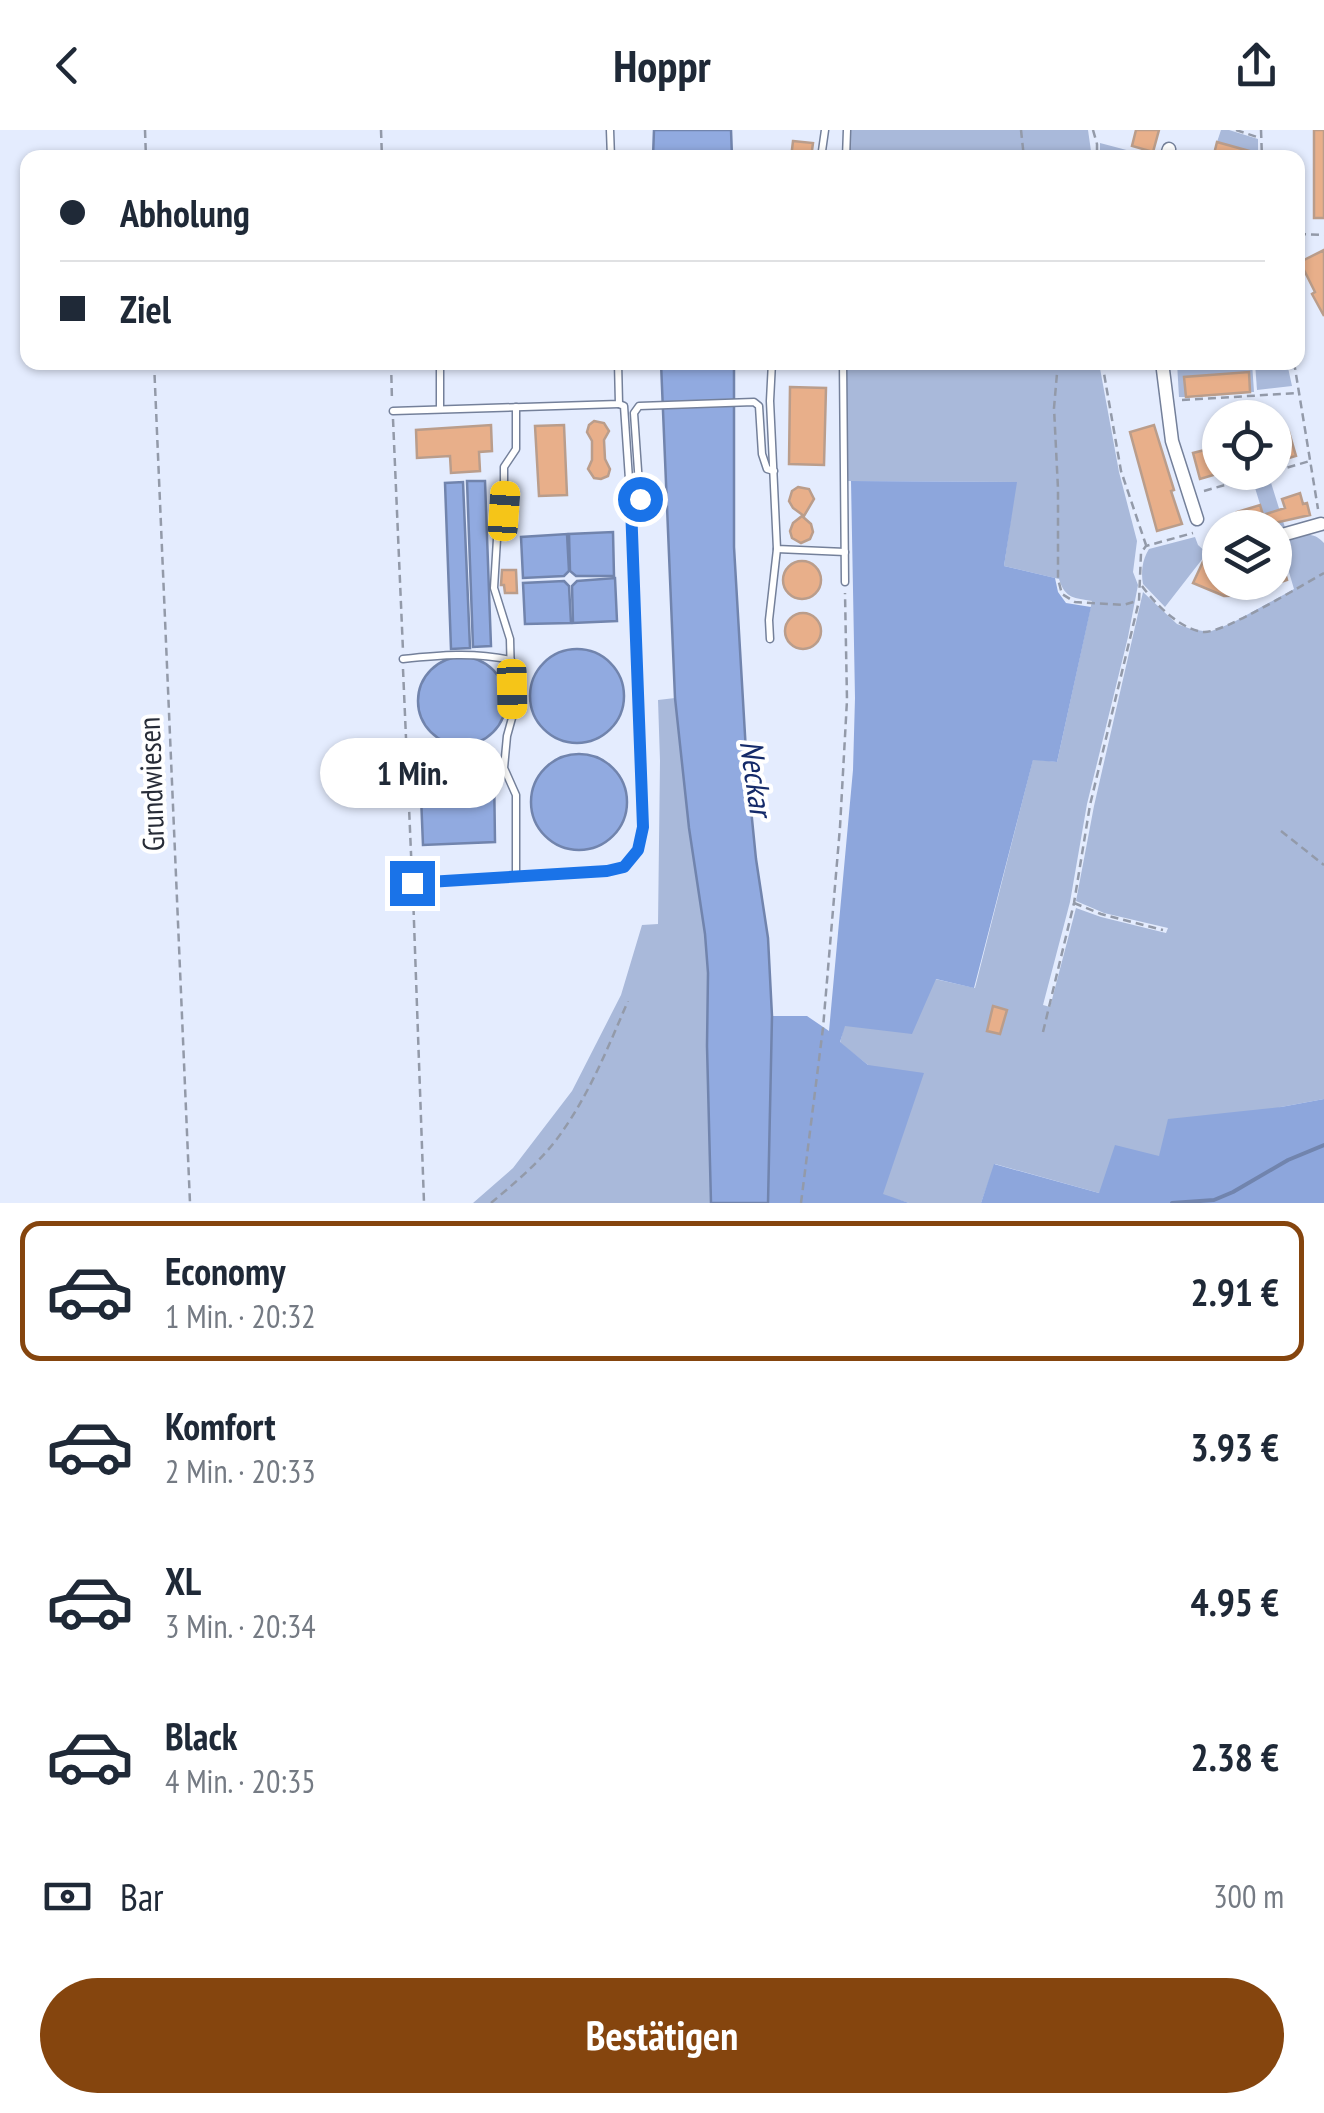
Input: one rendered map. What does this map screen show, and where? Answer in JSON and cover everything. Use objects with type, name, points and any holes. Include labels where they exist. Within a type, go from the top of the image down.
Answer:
[{"type":"street","points":[[1163,370],[1172,441],[1197,525]]},
{"type":"street","points":[[1292,532],[1321,524]]},
{"type":"lane","points":[[440,370],[440,409]]},
{"type":"lane","points":[[618,370],[620,404]]},
{"type":"lane","points":[[770,639],[777,549],[772,370]]},
{"type":"lane","points":[[843,370],[844,582]]},
{"type":"lane","points":[[631,506],[640,499],[636,408],[639,406],[754,402],[759,406],[762,454],[767,468],[774,472]]},
{"type":"lane","points":[[392,412],[620,404],[624,406],[631,506],[643,827],[638,850],[624,867],[607,871],[412,883]]},
{"type":"lane","points":[[516,407],[516,450],[504,467],[504,511],[497,538],[494,588],[510,639],[512,718],[504,768],[516,796],[516,876]]},
{"type":"lane","points":[[777,549],[844,552]]},
{"type":"lane","points":[[403,658],[482,654],[511,660]]},
{"type":"path","points":[[1236,130],[1261,138]]},
{"type":"path","points":[[1261,130],[1262,150]]},
{"type":"path","name":"Grundwiesen","points":[[154,370],[190,1203]]},
{"type":"path","points":[[390,370],[424,1203]]},
{"type":"path","points":[[1057,370],[1054,408],[1060,588],[1075,602],[1123,605],[1139,601]]},
{"type":"path","points":[[1103,370],[1121,470],[1146,546]]},
{"type":"path","points":[[1296,370],[1321,524]]},
{"type":"path","points":[[1165,401],[1300,393]]},
{"type":"path","points":[[1292,466],[1311,460]]},
{"type":"path","points":[[1314,483],[1324,485]]},
{"type":"path","points":[[1189,496],[1210,490]]},
{"type":"path","points":[[1043,1032],[1074,903],[1090,804],[1139,601],[1141,553],[1146,546],[1197,525]]},
{"type":"path","points":[[1140,584],[1190,629],[1209,632],[1324,573]]},
{"type":"path","points":[[800,1203],[823,1028],[840,827],[847,700],[844,582]]},
{"type":"path","points":[[1281,831],[1324,865]]},
{"type":"path","points":[[1074,903],[1163,930]]},
{"type":"path","points":[[492,1203],[522,1177],[563,1131],[597,1071],[628,1001]]},
{"type":"shaded area","points":[[654,130],[731,130],[732,150],[653,150]]},
{"type":"shaded area","points":[[847,130],[1088,130],[1091,150],[846,150]]},
{"type":"shaded area","points":[[1221,130],[1229,130],[1258,139],[1258,150],[1239,150],[1217,142]]},
{"type":"shaded area","points":[[1100,143],[1126,150],[1100,150]]},
{"type":"shaded area","points":[[661,370],[734,370],[734,547],[747,769],[768,938],[772,1016],[768,1203],[711,1203],[708,973],[675,698]]},
{"type":"shaded area","points":[[843,370],[1100,370],[1119,472],[1137,541],[1133,572],[1138,585],[1087,804],[1070,902],[1043,1005],[1050,1007],[1076,908],[1166,933],[1168,928],[1104,913],[1076,901],[1143,592],[1177,624],[1209,632],[1274,600],[1292,600],[1292,538],[1309,535],[1324,543],[1324,1099],[1281,1107],[1159,1156],[1099,1193],[995,1164],[981,1203],[909,1203],[882,1195],[868,1065],[840,1043],[844,1026],[935,979],[975,988],[1033,759],[1057,762],[1092,601],[1068,594],[1059,579],[1004,566],[1016,482],[845,481]]},
{"type":"shaded area","points":[[1177,370],[1252,370],[1254,392],[1250,392],[1248,372],[1184,378],[1186,397],[1179,397]]},
{"type":"shaded area","points":[[1256,370],[1289,370],[1292,386],[1257,390]]},
{"type":"shaded area","points":[[467,481],[485,481],[491,646],[473,647]]},
{"type":"shaded area","points":[[851,481],[1017,482],[1004,566],[1055,578],[1066,603],[1091,607],[1057,762],[1033,760],[974,988],[936,979],[912,1034],[845,1026],[840,1042],[868,1065],[924,1073],[883,1194],[909,1203],[768,1203],[772,1016],[807,1016],[829,1031],[853,770]]},
{"type":"shaded area","points":[[463,482],[470,648],[451,649],[445,483]]},
{"type":"shaded area","points":[[1256,490],[1273,490],[1280,510],[1262,510]]},
{"type":"shaded area","points":[[613,532],[614,576],[576,576],[570,571],[569,534]]},
{"type":"shaded area","points":[[567,534],[569,571],[564,576],[523,578],[521,537]]},
{"type":"shaded area","points":[[1195,537],[1202,549],[1202,559],[1165,607],[1143,584],[1142,571],[1149,549]]},
{"type":"shaded area","points":[[615,578],[617,621],[573,623],[572,586],[577,581]]},
{"type":"shaded area","points":[[564,581],[569,586],[571,623],[525,624],[523,583]]},
{"type":"shaded area","points":[[577,649],[595,653],[610,663],[620,678],[624,696],[620,714],[610,729],[595,739],[577,743],[559,739],[544,729],[534,714],[530,696],[534,678],[544,663],[559,653]]},
{"type":"shaded area","points":[[462,657],[487,664],[499,676],[506,701],[499,726],[487,738],[462,745],[437,738],[425,726],[418,701],[425,676],[437,664]]},
{"type":"shaded area","points":[[675,698],[708,973],[711,1203],[473,1203],[513,1168],[572,1091],[621,995],[642,925],[658,924],[658,700]]},
{"type":"shaded area","points":[[579,754],[597,758],[613,768],[623,784],[627,802],[623,820],[613,836],[597,846],[579,850],[561,846],[545,836],[535,820],[531,802],[535,784],[545,768],[561,758]]},
{"type":"shaded area","points":[[494,771],[495,842],[423,845],[420,772]]},
{"type":"shaded area","points":[[1324,1099],[1324,1203],[981,1203],[994,1164],[1099,1193],[1115,1145],[1159,1156],[1168,1119]]},
{"type":"building","points":[[1136,130],[1159,130],[1154,150],[1132,146]]},
{"type":"building","points":[[1314,130],[1324,130],[1324,218],[1314,218]]},
{"type":"building","points":[[793,141],[813,143],[812,150],[792,150]]},
{"type":"building","points":[[1217,142],[1246,150],[1215,150]]},
{"type":"building","points":[[1324,250],[1324,316],[1312,294],[1315,292],[1305,272],[1305,260]]},
{"type":"building","points":[[1249,372],[1250,392],[1186,397],[1184,377]]},
{"type":"building","points":[[790,387],[826,388],[824,465],[789,464]]},
{"type":"building","points":[[594,421],[604,423],[609,431],[604,440],[610,469],[608,476],[601,479],[594,478],[588,469],[592,441],[587,432]]},
{"type":"building","points":[[491,425],[492,451],[479,452],[480,471],[451,473],[450,456],[417,458],[416,430]]},
{"type":"building","points":[[564,425],[567,495],[539,496],[535,426]]},
{"type":"building","points":[[1154,425],[1182,524],[1157,531],[1130,432]]},
{"type":"building","points":[[1202,451],[1202,478],[1200,479],[1193,453]]},
{"type":"building","points":[[798,487],[809,489],[814,499],[804,516],[789,501]]},
{"type":"building","points":[[1300,493],[1310,515],[1292,519],[1292,510],[1279,510],[1285,508],[1282,499]]},
{"type":"building","points":[[802,516],[813,532],[810,539],[801,543],[792,538],[790,531]]},
{"type":"building","points":[[802,561],[815,567],[821,580],[815,593],[802,599],[789,593],[783,580],[789,567]]},
{"type":"building","points":[[1202,564],[1202,587],[1193,583]]},
{"type":"building","points":[[502,570],[516,570],[517,593],[505,593]]},
{"type":"building","points":[[803,613],[815,619],[821,631],[815,643],[803,649],[791,643],[785,631],[791,619]]},
{"type":"building","points":[[993,1006],[1007,1010],[1000,1034],[987,1031]]},
{"type":"waterway","points":[[1172,1203],[1214,1200],[1324,1145]]},
{"type":"route","points":[[412,883],[607,871],[624,867],[638,850],[643,827],[631,506],[640,499]]},
{"type":"water label","name":"Neckar","points":[[756,778]]}]
